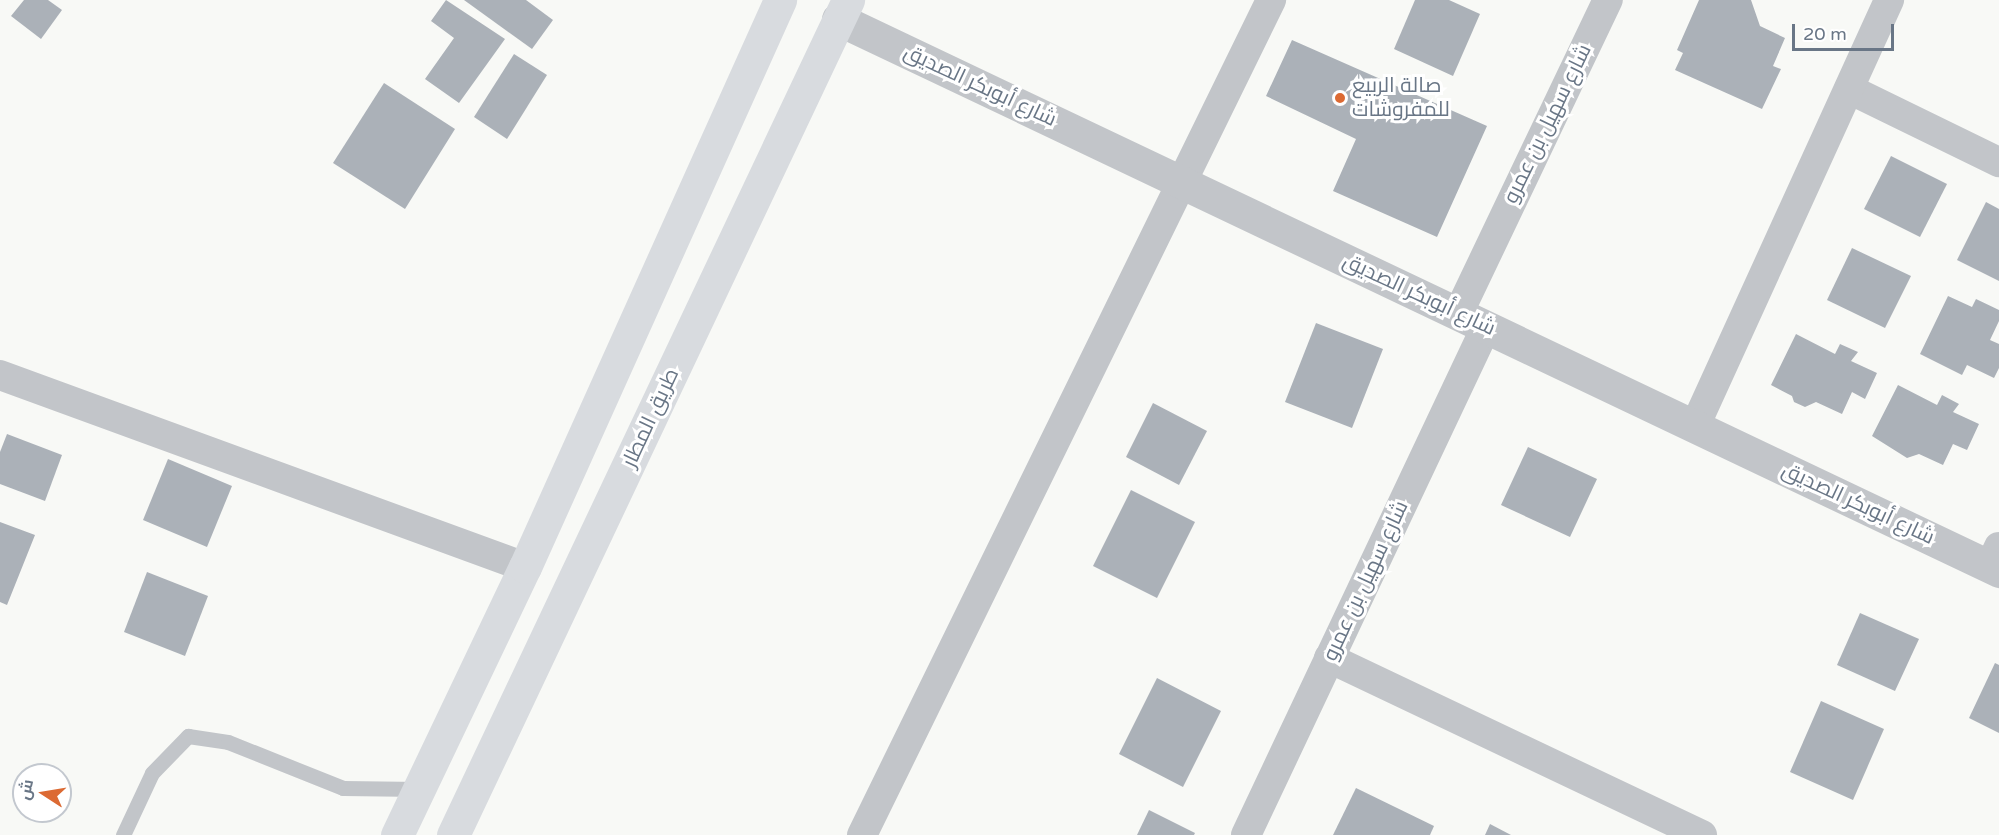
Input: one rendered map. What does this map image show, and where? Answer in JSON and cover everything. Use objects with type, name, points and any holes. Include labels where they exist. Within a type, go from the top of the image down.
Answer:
[{"type":"highway","points":[[397,835],[525,567],[780,0]]},
{"type":"highway","name":"طريق المطار","points":[[453,835],[843,9]]},
{"type":"street","points":[[864,834],[1271,0]]},
{"type":"street","name":"شارع سهيل بن عمرو","points":[[1246,835],[1329,658],[1608,0]]},
{"type":"street","points":[[1695,426],[1889,0]]},
{"type":"street","name":"شارع أبوبكر الصديق","points":[[843,9],[1182,183],[1695,426],[1996,561]]},
{"type":"street","points":[[1849,89],[1999,162]]},
{"type":"street","points":[[0,375],[525,567]]},
{"type":"street","points":[[1329,658],[1702,835]]},
{"type":"lane","points":[[123,835],[152,774],[188,736],[228,742],[343,788],[420,789]]},
{"type":"building","points":[[24,0],[48,0],[62,10],[41,39],[11,16]]},
{"type":"building","points":[[446,0],[505,39],[459,103],[425,79],[454,38],[431,21]]},
{"type":"building","points":[[464,0],[526,0],[553,20],[532,49]]},
{"type":"building","points":[[1415,0],[1449,0],[1480,14],[1453,76],[1394,49]]},
{"type":"building","points":[[1699,0],[1751,0],[1760,26],[1785,38],[1773,66],[1781,69],[1762,109],[1675,70],[1683,53],[1677,50]]},
{"type":"building","points":[[1292,40],[1487,126],[1437,237],[1333,191],[1356,139],[1266,96]]},
{"type":"building","points":[[514,54],[547,75],[507,139],[474,117]]},
{"type":"building","points":[[384,83],[455,129],[405,209],[333,163]]},
{"type":"building","points":[[1891,156],[1947,184],[1920,237],[1864,209]]},
{"type":"building","points":[[1986,202],[1999,209],[1999,281],[1957,260]]},
{"type":"building","points":[[1852,248],[1911,276],[1885,328],[1827,300]]},
{"type":"building","points":[[1948,296],[1972,307],[1976,299],[1999,310],[1999,321],[1990,340],[1999,344],[1999,368],[1994,378],[1967,365],[1962,375],[1920,354]]},
{"type":"building","points":[[1316,323],[1383,349],[1352,428],[1285,402]]},
{"type":"building","points":[[1796,334],[1835,354],[1840,344],[1858,352],[1851,361],[1877,373],[1865,399],[1852,392],[1842,414],[1816,402],[1805,407],[1794,402],[1792,396],[1771,385]]},
{"type":"building","points":[[1898,385],[1937,405],[1942,395],[1959,404],[1953,412],[1979,424],[1967,450],[1953,444],[1943,465],[1919,454],[1907,458],[1872,436]]},
{"type":"building","points":[[1153,403],[1207,431],[1179,485],[1126,457]]},
{"type":"building","points":[[7,434],[62,455],[45,501],[0,484],[0,452]]},
{"type":"building","points":[[1528,447],[1597,479],[1570,537],[1501,505]]},
{"type":"building","points":[[168,459],[232,486],[207,547],[143,520]]},
{"type":"building","points":[[1131,490],[1195,522],[1157,598],[1093,566]]},
{"type":"building","points":[[0,522],[35,535],[7,605],[0,602]]},
{"type":"building","points":[[147,572],[208,596],[185,656],[124,632]]},
{"type":"building","points":[[1860,613],[1919,639],[1895,691],[1837,665]]},
{"type":"building","points":[[1995,663],[1999,665],[1999,733],[1969,718]]},
{"type":"building","points":[[1157,678],[1221,711],[1183,787],[1119,754]]},
{"type":"building","points":[[1821,701],[1884,729],[1853,800],[1790,772]]},
{"type":"building","points":[[1356,788],[1434,826],[1430,835],[1333,835]]},
{"type":"building","points":[[1149,810],[1195,833],[1194,835],[1137,835]]},
{"type":"building","points":[[1490,824],[1511,835],[1485,835]]},
{"type":"place","name":"صالة الربيع للمفروشات","points":[[1340,98]]}]
